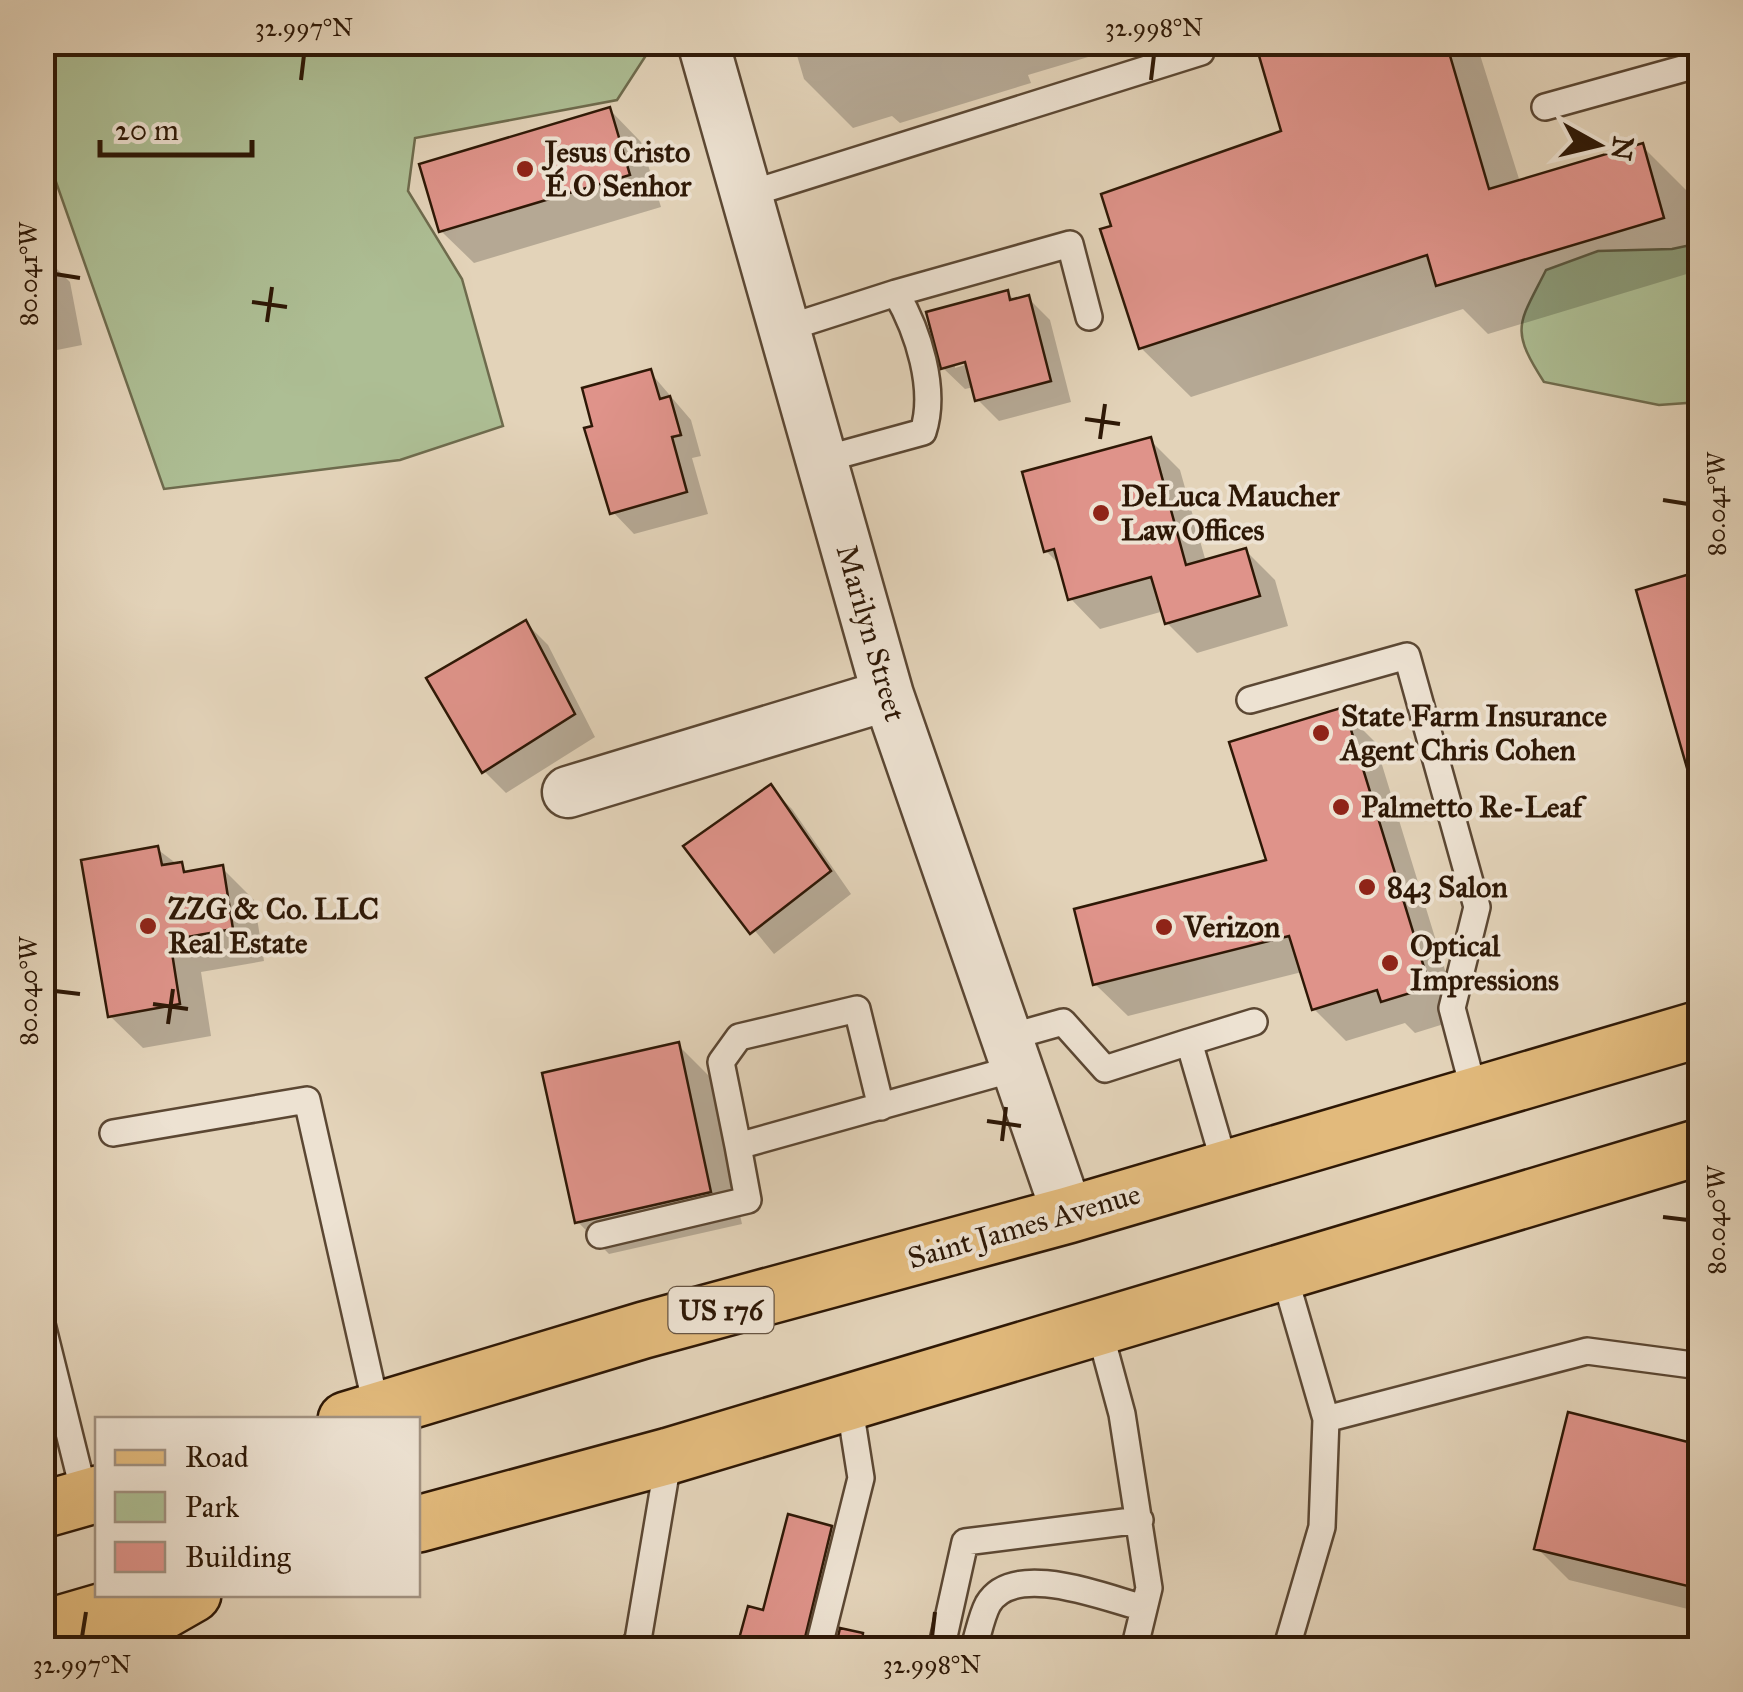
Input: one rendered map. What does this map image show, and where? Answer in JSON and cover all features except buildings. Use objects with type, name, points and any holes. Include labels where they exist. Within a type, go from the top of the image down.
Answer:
[{"type":"main road","name":"Saint James Avenue","points":[[361,1415],[644,1330],[1068,1215],[1700,1028]]},
{"type":"main road","points":[[420,1523],[669,1456],[1700,1147]]},
{"type":"main road","points":[[42,1629],[152,1597]]},
{"type":"main road","points":[[95,1650],[188,1597]]},
{"type":"street","name":"Marilyn Street","points":[[703,42],[888,695],[1068,1215]]},
{"type":"street","points":[[568,792],[888,695]]},
{"type":"lane","points":[[746,194],[1200,52]]},
{"type":"lane","points":[[1545,107],[1700,64]]},
{"type":"lane","points":[[784,329],[1070,244],[1090,317]]},
{"type":"lane","points":[[821,460],[923,432],[930,410],[920,351],[896,293]]},
{"type":"lane","points":[[1250,700],[1407,656],[1476,907],[1452,1008],[1475,1095]]},
{"type":"lane","points":[[600,1236],[748,1200],[721,1062],[739,1037],[857,1009],[881,1106]]},
{"type":"lane","points":[[738,1146],[881,1106],[1012,1053],[1062,1022],[1105,1069],[1254,1022]]},
{"type":"lane","points":[[1189,1042],[1226,1169]]},
{"type":"lane","points":[[113,1133],[307,1100],[361,1415]]},
{"type":"lane","points":[[1284,1270],[1326,1419],[1322,1528],[1286,1650]]},
{"type":"lane","points":[[42,1324],[75,1500]]},
{"type":"lane","points":[[1100,1328],[1122,1414],[1149,1588],[1134,1650]]},
{"type":"lane","points":[[1326,1419],[1588,1351],[1700,1366]]},
{"type":"lane","points":[[818,1650],[861,1478],[848,1402]]},
{"type":"lane","points":[[630,1650],[638,1640],[669,1456]]},
{"type":"lane","points":[[941,1650],[965,1542],[1140,1520]]},
{"type":"lane","points":[[973,1650],[989,1602],[1009,1586],[1031,1580],[1144,1608]]},
{"type":"green space","points":[[42,43],[654,43],[617,100],[415,138],[408,191],[462,279],[503,426],[400,460],[164,489],[43,145]]},
{"type":"green space","points":[[1700,243],[1700,402],[1659,405],[1544,382],[1526,349],[1522,326],[1546,270],[1598,251],[1672,249]]},
{"type":"place","name":"Jesus Cristo É O Senhor","points":[[525,169]]},
{"type":"place","name":"DeLuca Maucher Law Offices","points":[[1101,513]]},
{"type":"place","name":"State Farm Insurance Agent Chris Cohen","points":[[1321,733]]},
{"type":"place","name":"Palmetto Re-Leaf","points":[[1341,807]]},
{"type":"place","name":"843 Salon","points":[[1367,887]]},
{"type":"place","name":"ZZG & Co. LLC Real Estate","points":[[148,926]]},
{"type":"place","name":"Verizon","points":[[1164,927]]},
{"type":"place","name":"Optical Impressions","points":[[1390,963]]}]
